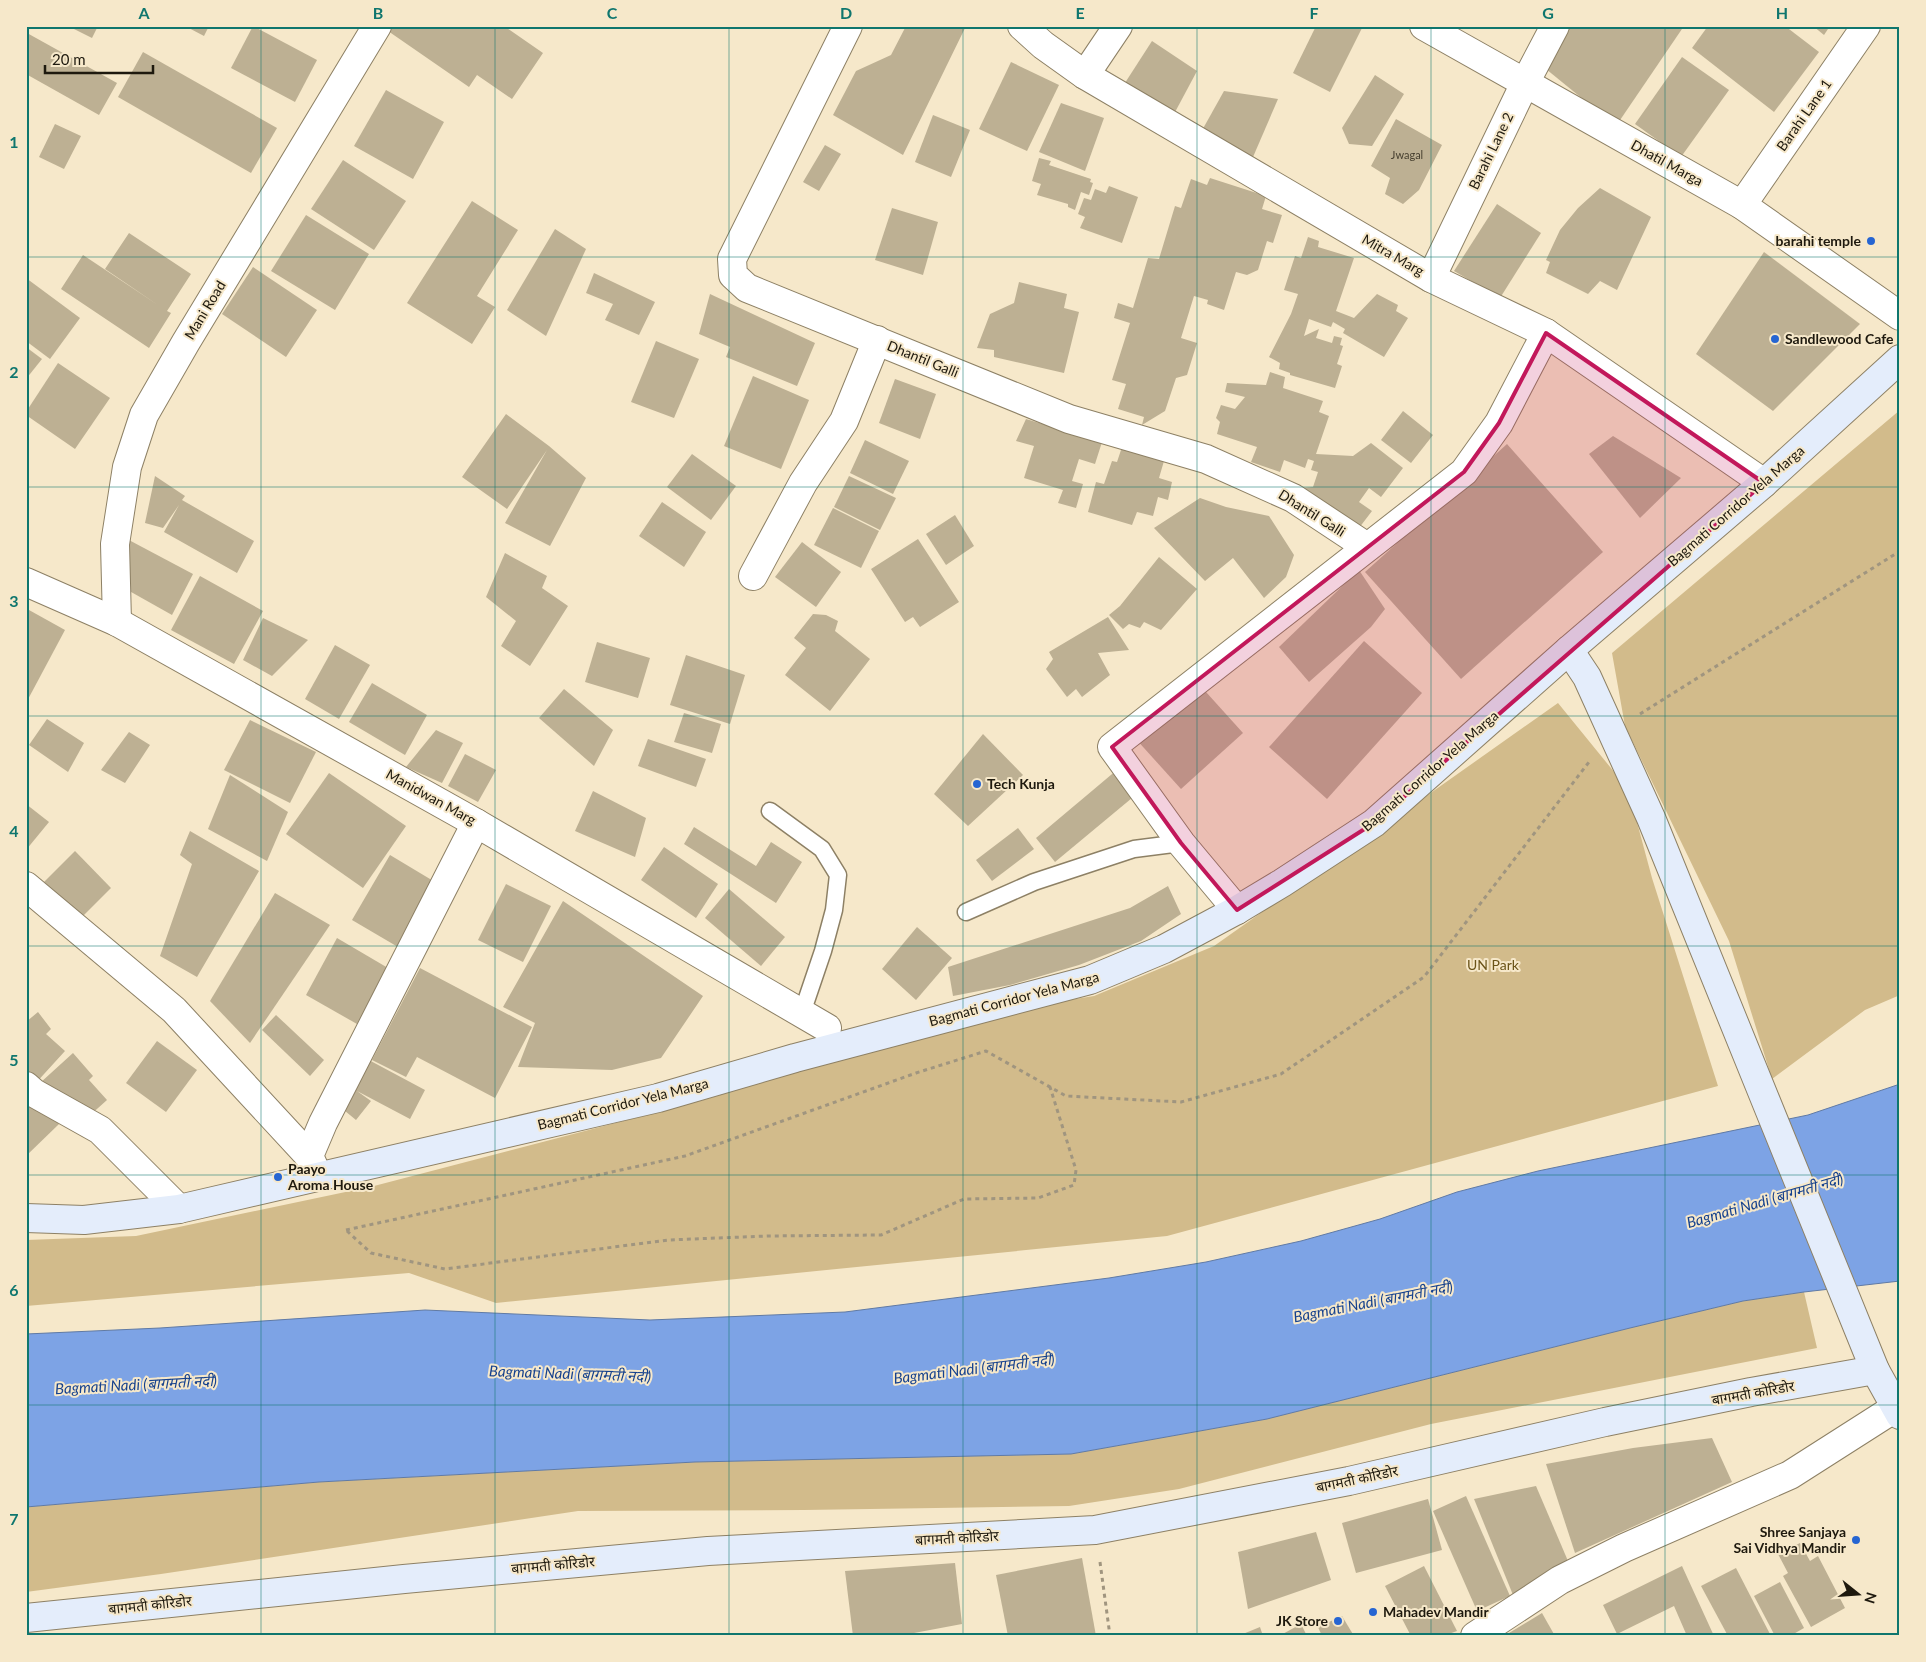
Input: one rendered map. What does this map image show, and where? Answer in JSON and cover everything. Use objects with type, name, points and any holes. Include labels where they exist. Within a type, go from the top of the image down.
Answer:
[{"type":"main road","name":"Bagmati Corridor Yela Marga","points":[[26,1218],[84,1220],[179,1209],[314,1166],[658,1098],[795,1058],[1090,980],[1164,949],[1237,910],[1282,883],[1374,823],[1569,650],[1764,483],[1900,359]]},
{"type":"main road","points":[[1569,650],[1587,677],[1651,818],[1875,1370],[1898,1409]]},
{"type":"main road","name":"बागमती कोरिडोर","points":[[26,1618],[414,1578],[708,1551],[1095,1530],[1349,1481],[1596,1424],[1751,1392],[1875,1370]]},
{"type":"street","name":"Dhantil Galli","points":[[848,26],[732,259],[734,275],[747,288],[1069,419],[1206,459],[1293,498],[1367,547]]},
{"type":"street","name":"Mitra Marg","points":[[1022,26],[1043,45],[1085,75],[1430,278],[1546,334],[1764,483]]},
{"type":"street","points":[[1085,75],[1118,26]]},
{"type":"street","name":"Dhatil Marga","points":[[1424,26],[1742,205],[1900,316]]},
{"type":"street","name":"Barahi Lane 2","points":[[1430,278],[1524,83],[1555,26]]},
{"type":"street","name":"Barahi Lane 1","points":[[1742,205],[1866,26]]},
{"type":"street","name":"Mani Road","points":[[117,622],[115,544],[127,467],[144,415],[370,28]]},
{"type":"street","points":[[1237,910],[1181,843],[1112,747],[1464,472],[1499,423],[1546,334]]},
{"type":"street","points":[[753,576],[803,483],[844,421],[877,340]]},
{"type":"street","name":"Manidwan Marg","points":[[26,582],[117,622],[476,823],[827,1028]]},
{"type":"street","points":[[314,1166],[323,1123],[476,823]]},
{"type":"street","points":[[26,886],[174,1010],[314,1166]]},
{"type":"street","points":[[26,1086],[34,1093],[100,1130],[179,1209]]},
{"type":"street","points":[[1475,1636],[1560,1580],[1624,1548],[1790,1475],[1898,1409]]},
{"type":"lane","points":[[770,810],[822,849],[838,875],[834,910],[823,951],[802,1012]]},
{"type":"lane","points":[[966,912],[1034,882],[1134,849],[1181,843]]},
{"type":"path","points":[[1050,1087],[1076,1170],[1074,1185],[1038,1198],[964,1200],[881,1235],[767,1236],[668,1240],[445,1269],[371,1253],[346,1230],[685,1156],[916,1073],[986,1051],[1050,1087],[1066,1096],[1181,1102],[1281,1074],[1424,977],[1612,731],[1900,551]]},
{"type":"path","points":[[1095,1530],[1110,1636]]},
{"type":"highlighted area","points":[[1546,333],[1764,483],[1374,823],[1237,910],[1181,843],[1112,747],[1464,472],[1499,423]]},
{"type":"green space","points":[[1900,410],[1900,995],[1865,1010],[1772,1079],[1729,941],[1625,726],[1612,653]]},
{"type":"green space","name":"UN Park","points":[[1558,703],[1628,789],[1652,878],[1718,1086],[1167,1236],[496,1303],[409,1273],[26,1306],[26,1240],[136,1236],[374,1186],[700,1101],[1007,1010],[1094,996],[1214,946]]},
{"type":"green space","points":[[1804,1292],[1817,1348],[1431,1424],[1179,1489],[1069,1506],[578,1511],[161,1574],[26,1592],[26,1507],[319,1482],[695,1462],[1071,1454],[1267,1419],[1743,1301]]},
{"type":"water","name":"Bagmati Nadi (बागमती नदी)","points":[[1900,1084],[1900,1281],[1743,1301],[1267,1419],[1071,1454],[695,1462],[319,1482],[26,1507],[26,1334],[160,1328],[425,1310],[650,1320],[845,1312],[1109,1278],[1206,1262],[1301,1241],[1380,1219],[1457,1192],[1538,1171],[1808,1115]]},
{"type":"building","points":[[68,26],[98,26],[92,38]]},
{"type":"building","points":[[185,26],[209,26],[204,36]]},
{"type":"building","points":[[253,26],[317,60],[295,102],[231,68]]},
{"type":"building","points":[[391,26],[504,26],[543,53],[512,99],[477,75],[469,87],[388,31]]},
{"type":"building","points":[[906,26],[966,26],[903,155],[833,115],[856,71],[891,55]]},
{"type":"building","points":[[1316,26],[1363,26],[1330,92],[1293,73]]},
{"type":"building","points":[[1569,26],[1684,26],[1616,126],[1546,69]]},
{"type":"building","points":[[1708,26],[1785,26],[1819,52],[1774,112],[1692,48]]},
{"type":"building","points":[[1813,26],[1830,26],[1824,35]]},
{"type":"building","points":[[27,33],[117,83],[99,115],[26,74]]},
{"type":"building","points":[[1152,41],[1197,71],[1174,114],[1123,86]]},
{"type":"building","points":[[143,52],[277,128],[251,173],[118,97]]},
{"type":"building","points":[[1682,57],[1729,90],[1681,157],[1635,124]]},
{"type":"building","points":[[1011,62],[1059,85],[1027,151],[979,129]]},
{"type":"building","points":[[1375,75],[1404,94],[1372,146],[1349,144],[1342,128]]},
{"type":"building","points":[[386,90],[444,122],[413,179],[354,146]]},
{"type":"building","points":[[1224,91],[1278,99],[1253,157],[1200,134]]},
{"type":"building","points":[[1061,103],[1104,118],[1085,171],[1039,152]]},
{"type":"building","points":[[933,115],[970,130],[951,177],[915,162]]},
{"type":"building","points":[[1396,119],[1442,145],[1419,190],[1403,204],[1385,194],[1390,178],[1371,166]]},
{"type":"building","points":[[55,124],[81,136],[64,169],[39,157]]},
{"type":"building","points":[[825,145],[841,154],[819,191],[803,182]]},
{"type":"building","points":[[1039,158],[1051,161],[1049,165],[1091,179],[1090,182],[1093,183],[1089,195],[1081,192],[1075,210],[1068,207],[1068,204],[1037,195],[1041,184],[1032,181]]},
{"type":"building","points":[[343,160],[406,201],[374,250],[311,209]]},
{"type":"building","points":[[1210,178],[1266,196],[1262,209],[1282,215],[1273,243],[1267,241],[1258,270],[1247,275],[1236,272],[1224,310],[1207,304],[1208,300],[1194,296],[1181,338],[1197,343],[1187,375],[1176,378],[1165,411],[1142,425],[1144,417],[1118,409],[1126,384],[1112,380],[1130,323],[1114,318],[1118,303],[1133,308],[1148,258],[1159,259],[1175,206],[1181,208],[1191,179],[1207,185]]},
{"type":"building","points":[[1109,186],[1138,197],[1122,243],[1080,228],[1085,217],[1078,214],[1084,198],[1091,200],[1095,189],[1106,193]]},
{"type":"building","points":[[1600,188],[1651,217],[1617,290],[1600,281],[1588,294],[1546,273],[1550,262],[1546,260],[1560,230],[1578,208]]},
{"type":"building","points":[[472,201],[518,230],[477,296],[495,307],[472,344],[407,303]]},
{"type":"building","points":[[1497,204],[1541,233],[1500,298],[1454,271]]},
{"type":"building","points":[[892,208],[938,222],[923,275],[875,260]]},
{"type":"building","points":[[306,215],[369,254],[335,310],[271,271]]},
{"type":"building","points":[[555,229],[586,249],[546,336],[507,310]]},
{"type":"building","points":[[129,233],[191,274],[167,311],[171,313],[149,348],[61,289],[83,255],[158,305],[105,269]]},
{"type":"building","points":[[1308,237],[1319,241],[1318,247],[1354,258],[1336,311],[1354,318],[1377,294],[1398,305],[1396,311],[1408,318],[1384,357],[1343,333],[1345,329],[1333,322],[1331,327],[1309,319],[1304,336],[1319,329],[1316,338],[1332,343],[1334,336],[1342,338],[1340,345],[1343,346],[1337,364],[1342,366],[1335,388],[1290,375],[1290,373],[1279,369],[1280,363],[1269,357],[1291,314],[1298,294],[1284,290],[1295,256],[1301,258]]},
{"type":"building","name":"Sandlewood Cafe","points":[[1764,252],[1860,324],[1773,411],[1696,354]]},
{"type":"building","points":[[253,267],[317,310],[286,357],[222,314]]},
{"type":"building","points":[[594,273],[655,302],[639,335],[605,320],[613,304],[586,293]]},
{"type":"building","points":[[26,278],[80,318],[50,359],[26,341]]},
{"type":"building","points":[[1019,282],[1067,294],[1064,308],[1079,312],[1064,373],[994,357],[994,350],[977,348],[990,314],[1014,303]]},
{"type":"building","points":[[710,294],[815,343],[797,386],[726,357],[730,347],[699,334]]},
{"type":"building","points":[[656,341],[699,359],[674,418],[631,402]]},
{"type":"building","points":[[26,347],[42,359],[26,379]]},
{"type":"building","points":[[58,363],[110,398],[75,449],[26,415],[26,412]]},
{"type":"building","points":[[1270,372],[1285,377],[1283,388],[1323,401],[1319,412],[1329,416],[1316,454],[1353,456],[1371,443],[1403,468],[1381,497],[1369,488],[1359,502],[1372,511],[1359,528],[1298,488],[1313,487],[1318,472],[1311,470],[1314,461],[1308,459],[1305,468],[1284,460],[1280,472],[1251,462],[1257,447],[1217,434],[1220,422],[1216,418],[1221,405],[1235,409],[1245,397],[1225,392],[1227,383],[1266,385]]},
{"type":"building","points":[[753,376],[809,400],[781,469],[724,446]]},
{"type":"building","points":[[895,379],[936,394],[920,439],[879,423]]},
{"type":"building","points":[[1403,411],[1433,435],[1411,463],[1381,440]]},
{"type":"building","points":[[506,414],[549,446],[586,478],[550,546],[505,523],[547,450],[507,509],[462,477]]},
{"type":"building","points":[[1026,419],[1102,442],[1095,464],[1079,459],[1072,481],[1083,484],[1076,508],[1058,503],[1063,490],[1024,478],[1034,446],[1016,441]]},
{"type":"building","points":[[1613,436],[1681,478],[1640,518],[1589,454]]},
{"type":"building","points":[[865,440],[909,461],[893,494],[850,473]]},
{"type":"building","points":[[1124,441],[1164,461],[1159,478],[1172,482],[1168,500],[1158,497],[1153,516],[1137,512],[1132,525],[1088,512],[1096,482],[1104,484],[1112,461],[1117,462]]},
{"type":"building","points":[[1507,444],[1603,552],[1461,679],[1365,572]]},
{"type":"building","points":[[692,454],[736,486],[711,520],[667,487]]},
{"type":"building","points":[[155,476],[185,496],[182,500],[254,541],[237,573],[164,532],[179,505],[163,528],[145,523]]},
{"type":"building","points":[[849,476],[896,498],[880,530],[834,507]]},
{"type":"building","points":[[1200,498],[1226,507],[1269,516],[1294,555],[1286,577],[1264,598],[1233,558],[1205,581],[1154,528]]},
{"type":"building","points":[[662,502],[706,532],[684,567],[639,536]]},
{"type":"building","points":[[833,508],[879,531],[861,568],[814,545]]},
{"type":"building","points":[[955,515],[974,546],[946,565],[926,534]]},
{"type":"building","points":[[127,539],[193,574],[172,615],[124,588]]},
{"type":"building","points":[[918,539],[959,602],[920,627],[913,617],[905,622],[871,569]]},
{"type":"building","points":[[802,542],[841,572],[816,607],[775,577]]},
{"type":"building","points":[[505,553],[547,576],[542,588],[568,606],[530,666],[501,646],[516,621],[486,597]]},
{"type":"building","points":[[1159,557],[1197,589],[1161,630],[1144,622],[1140,628],[1129,624],[1123,629],[1109,615],[1120,606]]},
{"type":"building","points":[[1359,570],[1385,609],[1371,627],[1309,682],[1279,647]]},
{"type":"building","points":[[200,576],[263,611],[234,664],[171,630]]},
{"type":"building","points":[[29,610],[65,630],[26,703],[26,616]]},
{"type":"building","points":[[813,614],[826,615],[838,621],[835,631],[870,659],[830,711],[785,675],[806,648],[794,638]]},
{"type":"building","points":[[1108,617],[1129,650],[1098,653],[1110,675],[1082,697],[1076,689],[1067,697],[1046,669],[1053,659],[1049,652]]},
{"type":"building","points":[[263,618],[308,640],[272,676],[243,660]]},
{"type":"building","points":[[1364,641],[1422,693],[1327,799],[1269,747]]},
{"type":"building","points":[[597,642],[650,658],[638,698],[585,682]]},
{"type":"building","points":[[335,645],[370,665],[339,719],[305,699]]},
{"type":"building","points":[[686,655],[745,675],[730,724],[670,705]]},
{"type":"building","points":[[1197,682],[1243,733],[1181,789],[1135,738]]},
{"type":"building","points":[[372,683],[427,715],[405,755],[349,722]]},
{"type":"building","points":[[564,689],[613,730],[594,766],[539,718]]},
{"type":"building","points":[[684,713],[721,724],[712,753],[674,742]]},
{"type":"building","points":[[47,719],[84,743],[68,772],[29,745]]},
{"type":"building","points":[[250,720],[316,752],[290,803],[224,770]]},
{"type":"building","points":[[436,730],[463,743],[442,783],[406,767]]},
{"type":"building","points":[[129,732],[150,745],[125,783],[101,770]]},
{"type":"building","name":"Tech Kunja","points":[[983,734],[1023,775],[968,826],[934,794]]},
{"type":"building","points":[[648,739],[706,759],[696,787],[638,766]]},
{"type":"building","points":[[465,754],[496,770],[478,802],[448,786]]},
{"type":"building","points":[[1118,769],[1138,793],[1055,862],[1036,838]]},
{"type":"building","points":[[329,773],[406,826],[363,888],[286,834]]},
{"type":"building","points":[[230,775],[288,812],[267,861],[208,829]]},
{"type":"building","points":[[593,791],[646,818],[635,857],[575,831]]},
{"type":"building","points":[[26,804],[49,822],[26,850]]},
{"type":"building","points":[[694,827],[756,866],[771,842],[802,862],[776,903],[684,844]]},
{"type":"building","points":[[1018,828],[1034,849],[992,881],[976,860]]},
{"type":"building","points":[[190,831],[259,871],[197,977],[160,956],[192,864],[180,855]]},
{"type":"building","points":[[664,847],[718,884],[696,918],[641,880]]},
{"type":"building","points":[[75,851],[111,888],[80,919],[44,882]]},
{"type":"building","points":[[390,855],[435,882],[398,947],[352,920]]},
{"type":"building","points":[[506,884],[551,906],[523,962],[478,940]]},
{"type":"building","points":[[1168,886],[1181,914],[1141,941],[1079,965],[1010,985],[953,996],[948,967],[1130,908]]},
{"type":"building","points":[[729,889],[785,937],[761,966],[705,918]]},
{"type":"building","points":[[275,893],[330,925],[250,1043],[210,1001]]},
{"type":"building","points":[[563,901],[703,996],[661,1058],[612,1070],[518,1067],[535,1023],[503,1007]]},
{"type":"building","points":[[917,927],[952,958],[916,1000],[882,969]]},
{"type":"building","points":[[337,938],[388,968],[357,1024],[306,995]]},
{"type":"building","points":[[420,968],[532,1027],[495,1098],[417,1057],[406,1077],[372,1060]]},
{"type":"building","points":[[38,1012],[51,1029],[46,1034],[65,1051],[34,1085],[26,1077],[26,1022]]},
{"type":"building","points":[[276,1015],[324,1060],[310,1076],[262,1030]]},
{"type":"building","points":[[157,1041],[197,1070],[166,1112],[126,1083]]},
{"type":"building","points":[[73,1053],[93,1076],[89,1080],[107,1100],[88,1117],[71,1097],[61,1106],[40,1083]]},
{"type":"building","points":[[367,1059],[425,1090],[410,1119],[357,1091],[371,1101],[356,1120],[339,1106]]},
{"type":"building","points":[[26,1096],[59,1124],[26,1156]]},
{"type":"building","points":[[1712,1438],[1732,1482],[1575,1553],[1546,1464],[1633,1448]]},
{"type":"building","points":[[1536,1486],[1568,1561],[1513,1595],[1474,1499]]},
{"type":"building","points":[[1466,1496],[1510,1596],[1477,1611],[1433,1511]]},
{"type":"building","points":[[1428,1499],[1442,1550],[1356,1573],[1342,1523]]},
{"type":"building","points":[[1316,1532],[1331,1580],[1248,1609],[1238,1552]]},
{"type":"building","points":[[1800,1543],[1810,1561],[1818,1556],[1845,1608],[1811,1627],[1783,1576],[1788,1573],[1778,1554]]},
{"type":"building","points":[[1082,1558],[1096,1636],[1008,1636],[996,1575]]},
{"type":"building","points":[[955,1563],[962,1624],[898,1636],[853,1636],[845,1571]]},
{"type":"building","points":[[1424,1566],[1457,1631],[1443,1636],[1411,1636],[1385,1586]]},
{"type":"building","points":[[1682,1566],[1714,1636],[1687,1636],[1674,1606],[1617,1634],[1603,1605]]},
{"type":"building","points":[[1736,1568],[1771,1636],[1728,1636],[1701,1586]]},
{"type":"building","points":[[1780,1582],[1804,1628],[1790,1636],[1775,1636],[1754,1596]]},
{"type":"building","points":[[1542,1613],[1555,1636],[1504,1636]]},
{"type":"building","name":"JK Store","points":[[1342,1616],[1354,1636],[1322,1636],[1318,1627]]},
{"type":"building","points":[[1301,1624],[1307,1636],[1279,1636]]},
{"type":"building","points":[[1260,1627],[1263,1636],[1238,1636]]},
{"type":"place","name":"barahi temple","points":[[1871,241]]},
{"type":"place","name":"Sandlewood Cafe","points":[[1775,339]]},
{"type":"place","name":"Tech Kunja","points":[[977,784]]},
{"type":"place","name":"Paayo Aroma House","points":[[278,1177]]},
{"type":"place","name":"Shree Sanjaya Sai Vidhya Mandir","points":[[1856,1540]]},
{"type":"place","name":"Mahadev Mandir","points":[[1373,1612]]},
{"type":"place","name":"JK Store","points":[[1338,1621]]}]
